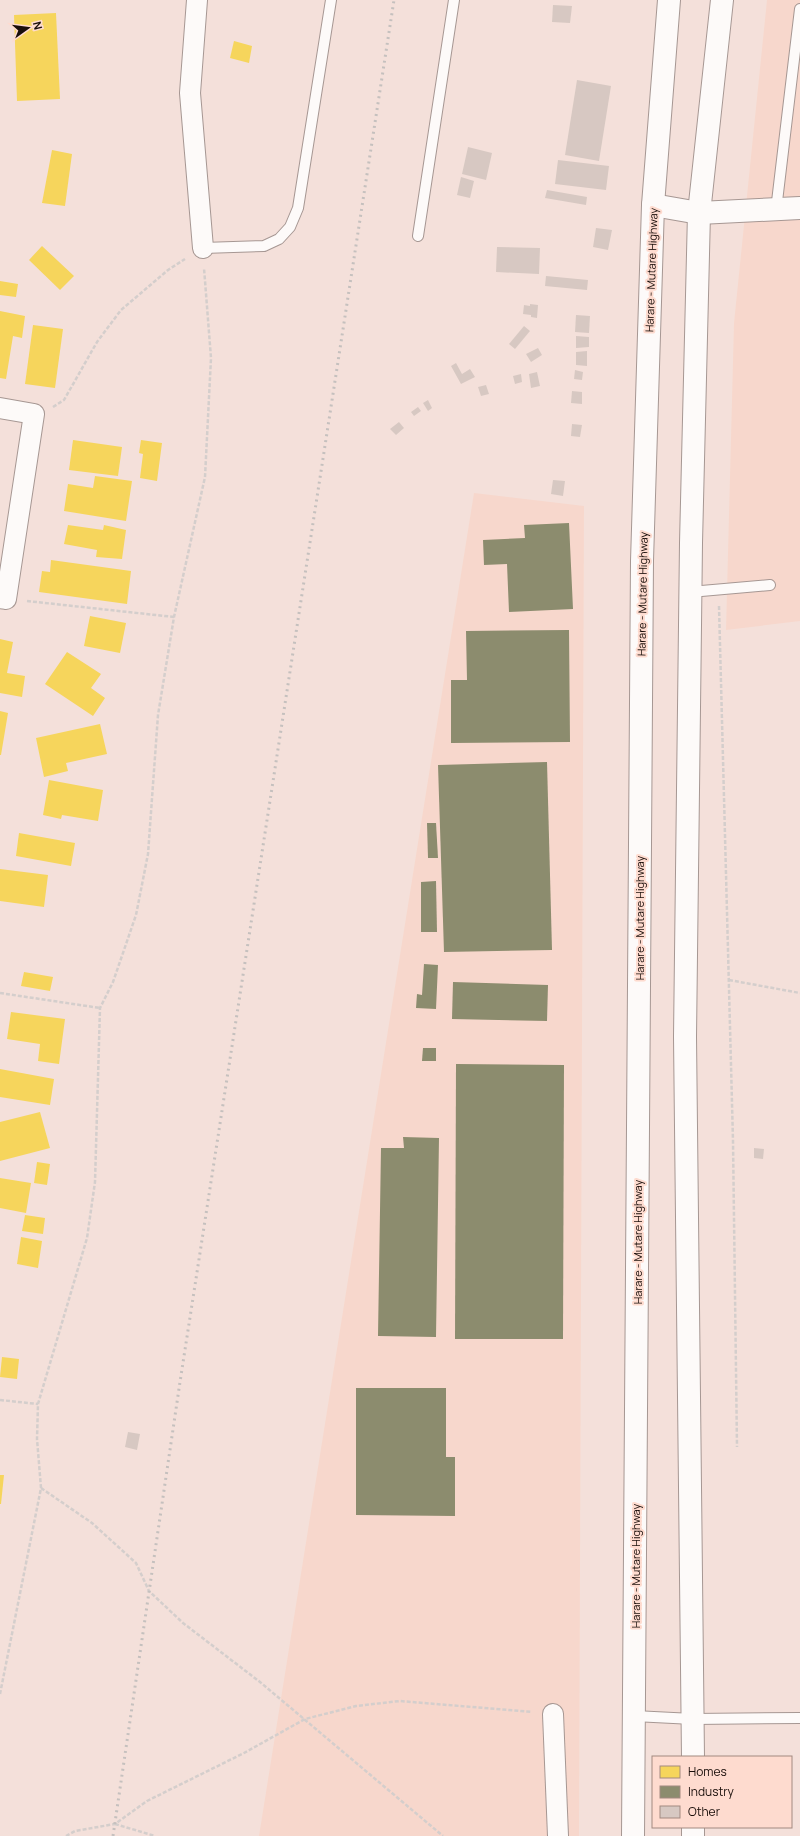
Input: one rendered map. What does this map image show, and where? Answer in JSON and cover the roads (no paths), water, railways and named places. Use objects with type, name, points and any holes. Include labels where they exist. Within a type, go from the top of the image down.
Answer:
[{"type":"main road","name":"Harare - Mutare Highway","points":[[633,1836],[642,561],[653,205],[669,0]]},
{"type":"main road","points":[[693,1756],[685,1037],[690,592],[699,213],[722,0]]},
{"type":"main road","points":[[653,205],[699,213],[800,208]]},
{"type":"street","points":[[197,0],[190,93],[203,248]]},
{"type":"street","points":[[0,408],[34,414],[3,599]]},
{"type":"street","points":[[554,1714],[558,1836]]},
{"type":"lane","points":[[203,248],[264,246],[278,239],[290,227],[298,208],[331,0]]},
{"type":"lane","points":[[418,236],[454,0]]},
{"type":"lane","points":[[776,210],[800,9]]},
{"type":"lane","points":[[690,592],[770,585]]},
{"type":"lane","points":[[634,1716],[693,1719],[800,1718]]},
{"type":"railway","points":[[113,1836],[180,1382],[394,0]]}]
